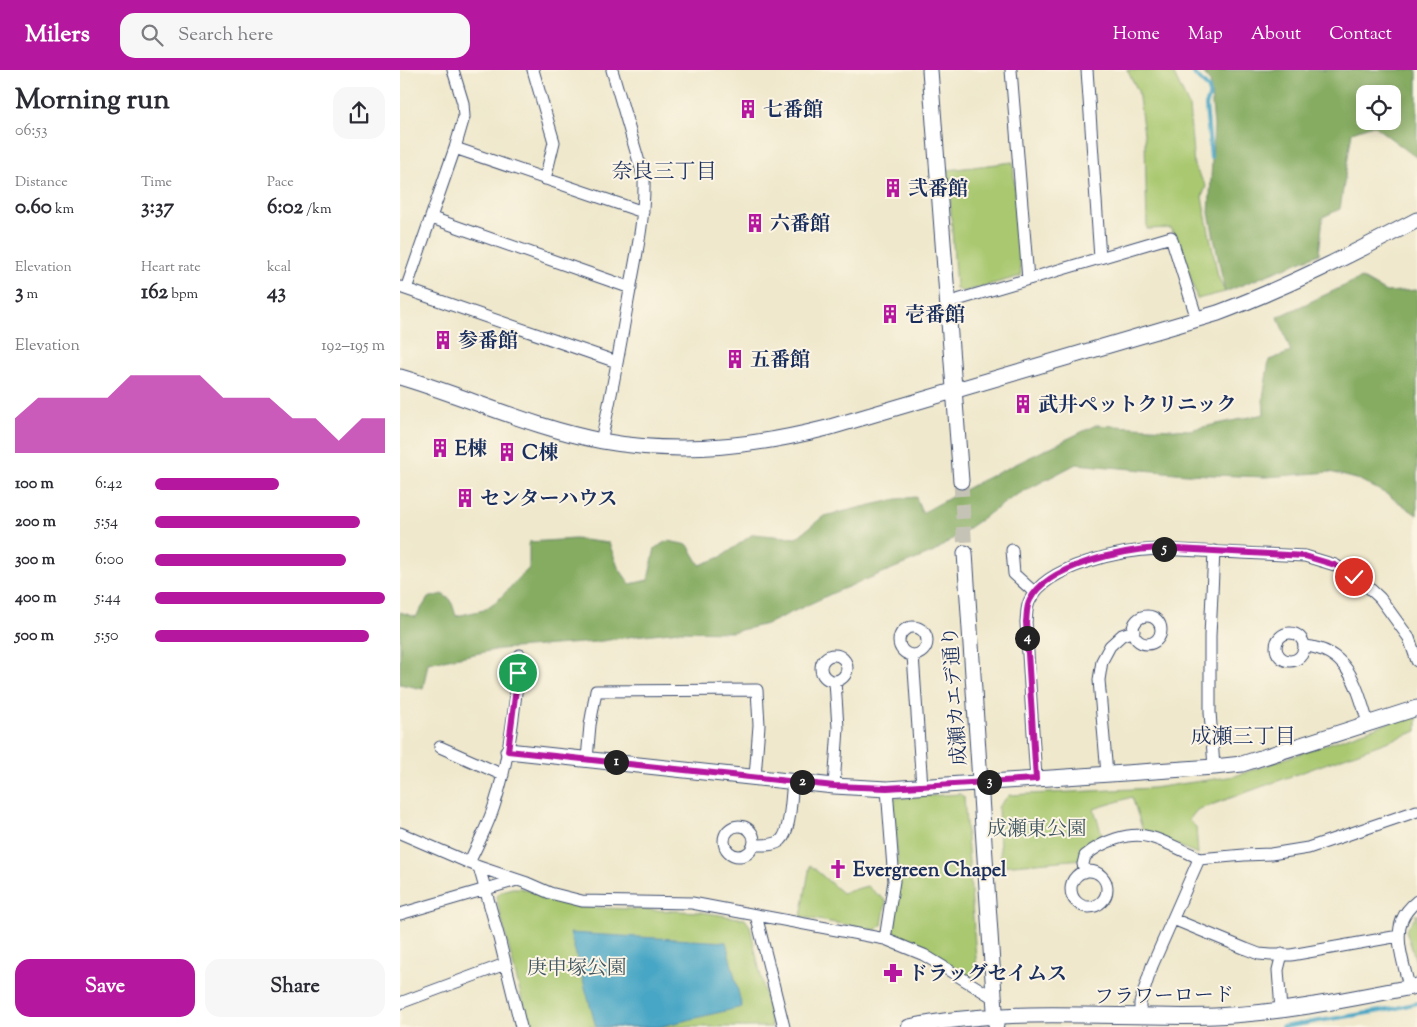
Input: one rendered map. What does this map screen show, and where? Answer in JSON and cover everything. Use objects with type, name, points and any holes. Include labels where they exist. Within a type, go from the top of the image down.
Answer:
[{"type":"street","points":[[453,70],[463,103],[464,117],[432,218],[403,288],[617,362]]},
{"type":"street","points":[[533,70],[554,142],[545,178]]},
{"type":"street","points":[[601,441],[643,212],[644,179],[612,70]]},
{"type":"street","points":[[930,70],[961,481]]},
{"type":"street","points":[[1012,70],[1028,279]]},
{"type":"street","points":[[1087,70],[1100,258]]},
{"type":"street","points":[[455,148],[643,212]]},
{"type":"street","points":[[432,218],[630,288]]},
{"type":"street","points":[[400,377],[527,420],[601,441],[674,449],[734,446],[767,442],[827,428],[1197,319],[1253,300],[1417,220]]},
{"type":"street","points":[[947,303],[1171,237],[1197,319]]},
{"type":"street","points":[[1036,779],[1026,622],[1027,606],[1034,593],[1048,581],[1066,570],[1088,561],[1118,553],[1159,548],[1305,556],[1335,565],[1366,585],[1380,598],[1410,638],[1417,661]]},
{"type":"street","points":[[1012,550],[1014,574],[1034,593]]},
{"type":"street","points":[[1214,551],[1210,636],[1210,712],[1214,767]]},
{"type":"street","name":"成瀬カエデ通り","points":[[965,553],[995,1022]]},
{"type":"street","points":[[1107,774],[1099,680],[1102,661],[1110,646],[1122,635],[1134,631]]},
{"type":"street","points":[[1305,646],[1317,647],[1330,653],[1345,666],[1359,693],[1368,723]]},
{"type":"street","points":[[913,655],[922,787]]},
{"type":"street","points":[[520,656],[508,751],[495,804],[474,865],[485,889],[521,1027]]},
{"type":"street","points":[[834,786],[838,728],[835,681]]},
{"type":"street","points":[[587,759],[590,724],[596,691],[757,690],[759,725],[755,777]]},
{"type":"street","points":[[508,751],[834,786],[922,787],[1214,767],[1257,760],[1417,708]]},
{"type":"street","points":[[440,747],[502,775]]},
{"type":"street","points":[[754,845],[771,844],[781,840],[787,830],[792,781]]},
{"type":"street","points":[[885,939],[894,881],[887,788]]},
{"type":"street","points":[[1085,872],[1083,864],[1085,856],[1105,843],[1126,836],[1149,836],[1199,859],[1271,854],[1308,848],[1417,811]]},
{"type":"street","points":[[400,834],[474,865],[550,893],[582,901],[692,903],[885,939],[924,955],[994,998]]},
{"type":"street","points":[[1140,1016],[1140,1003],[1152,966],[1199,859]]},
{"type":"street","points":[[400,914],[517,880]]},
{"type":"street","points":[[1413,987],[1399,936],[1402,919],[1408,909],[1417,901]]},
{"type":"street","points":[[756,915],[784,1027]]},
{"type":"street","points":[[1173,919],[1259,954],[1271,956],[1399,936]]},
{"type":"street","points":[[1282,954],[1278,970],[1282,1010]]},
{"type":"street","points":[[400,1003],[505,964]]},
{"type":"street","name":"フラワーロード","points":[[909,1027],[1140,1016],[1216,1021],[1413,987]]},
{"type":"green space","points":[[1127,70],[1172,70],[1189,106],[1194,166],[1206,186],[1202,197],[1218,276],[1225,292],[1197,299],[1181,246],[1171,228],[1147,229],[1145,141],[1138,91]]},
{"type":"green space","points":[[1201,70],[1417,70],[1417,158],[1380,130],[1401,130],[1401,85],[1356,85],[1356,130],[1358,130],[1352,132],[1340,209],[1323,217],[1319,254],[1225,292],[1209,213],[1214,126],[1210,82]]},
{"type":"green space","points":[[1013,162],[1021,276],[963,292],[956,288],[948,170]]},
{"type":"green space","points":[[1361,278],[1386,292],[1417,290],[1417,515],[1388,495],[1360,480],[1330,472],[1266,477],[1187,474],[1076,464],[1013,497],[934,552],[833,593],[767,624],[732,632],[679,631],[596,642],[500,649],[428,663],[423,689],[400,684],[400,612],[416,617],[428,598],[442,594],[451,600],[456,616],[484,610],[499,599],[529,568],[529,542],[575,539],[609,543],[618,567],[630,584],[648,580],[655,548],[668,541],[688,545],[700,565],[721,557],[753,534],[796,538],[824,516],[897,499],[916,497],[922,513],[979,482],[1096,425],[1189,430],[1264,414],[1263,398],[1269,360],[1291,352],[1278,317]]},
{"type":"green space","name":"成瀬東公園","points":[[1417,713],[1417,731],[1197,810],[1189,820],[1196,827],[1198,854],[1143,831],[1132,797],[1094,809],[1104,841],[1083,859],[1001,866],[998,807],[1009,795],[1153,788],[1235,776]]},
{"type":"green space","points":[[960,794],[964,797],[977,971],[970,977],[922,948],[893,934],[899,881],[893,798]]},
{"type":"green space","points":[[810,865],[842,893],[867,886],[886,901],[882,925],[876,930],[801,917]]},
{"type":"green space","name":"庚申塚公園","points":[[520,888],[579,907],[701,912],[745,919],[750,926],[772,1027],[529,1027],[496,897],[502,891]]},
{"type":"green space","points":[[1417,914],[1417,965],[1406,930]]},
{"type":"water","points":[[570,933],[726,942],[742,1007],[658,1027],[596,1027]]},
{"type":"waterway","points":[[1192,70],[1209,89],[1206,106],[1211,158]]},
{"type":"waterway","points":[[1282,1027],[1393,1009],[1417,1003]]},
{"type":"tunnel","points":[[961,481],[965,553]]},
{"type":"place","name":"七番館","points":[[748,109]]},
{"type":"place","name":"弐番館","points":[[893,188]]},
{"type":"place","name":"六番館","points":[[755,223]]},
{"type":"place","name":"壱番館","points":[[890,314]]},
{"type":"place","name":"参番館","points":[[443,340]]},
{"type":"place","name":"五番館","points":[[735,359]]},
{"type":"place","name":"武井ペットクリニック","points":[[1023,404]]},
{"type":"place","name":"E棟","points":[[440,448]]},
{"type":"place","name":"C棟","points":[[507,452]]},
{"type":"place","name":"センターハウス","points":[[465,498]]},
{"type":"place","name":"Evergreen Chapel","points":[[838,869]]},
{"type":"place","name":"ドラッグセイムス","points":[[893,973]]},
{"type":"district","name":"奈良三丁目","points":[[664,171]]},
{"type":"district","name":"成瀬三丁目","points":[[1243,736]]},
{"type":"route","points":[[518,673],[508,751],[834,786],[922,787],[1036,779],[1026,622],[1027,606],[1030,598],[1048,581],[1066,570],[1088,561],[1118,553],[1159,548],[1305,556],[1335,565],[1354,577]]}]
